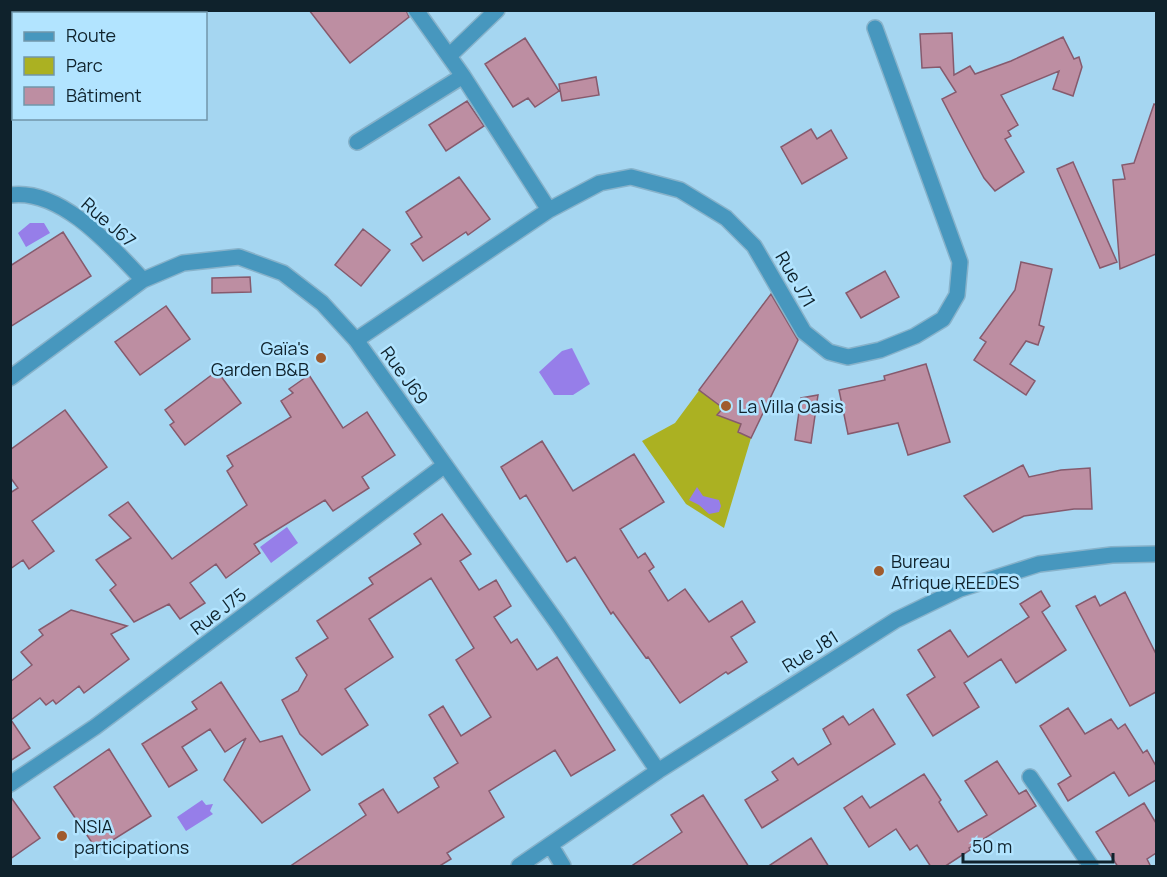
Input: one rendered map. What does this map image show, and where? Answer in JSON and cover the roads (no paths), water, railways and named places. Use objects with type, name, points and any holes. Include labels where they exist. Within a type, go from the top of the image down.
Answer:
[{"type":"street","points":[[416,10],[463,76],[549,210]]},
{"type":"street","points":[[449,56],[497,10]]},
{"type":"street","name":"Rue J71","points":[[356,340],[549,210],[600,183],[631,177],[680,190],[726,218],[754,246],[804,332],[829,352],[848,357],[880,350],[915,336],[943,319],[957,295],[960,262],[875,28]]},
{"type":"street","points":[[357,142],[463,76]]},
{"type":"street","name":"Rue J67","points":[[10,195],[23,194],[62,206],[109,244],[143,280]]},
{"type":"street","name":"Rue J69","points":[[10,378],[143,280],[183,262],[239,256],[283,273],[322,303],[356,340],[558,624],[658,771]]},
{"type":"street","name":"Rue J75","points":[[10,784],[95,727],[445,465]]},
{"type":"street","name":"Rue J81","points":[[519,867],[658,771],[896,620],[960,589],[1039,564],[1112,555],[1156,555]]},
{"type":"street","points":[[1030,777],[1091,867]]},
{"type":"street","points":[[551,846],[563,867]]},
{"type":"place","name":"Gaïa's Garden B&B","points":[[321,358]]},
{"type":"place","name":"La Villa Oasis","points":[[726,406]]},
{"type":"place","name":"Bureau Afrique REEDES","points":[[879,571]]},
{"type":"place","name":"NSIA participations","points":[[62,836]]}]
